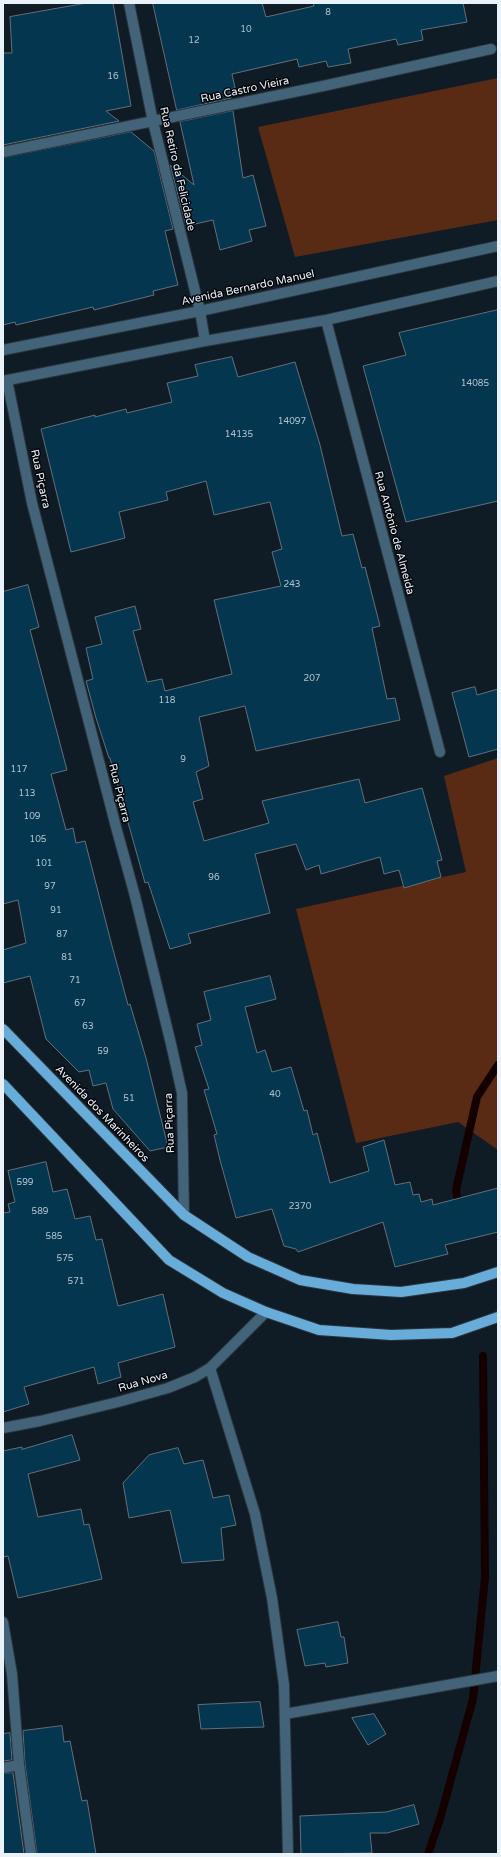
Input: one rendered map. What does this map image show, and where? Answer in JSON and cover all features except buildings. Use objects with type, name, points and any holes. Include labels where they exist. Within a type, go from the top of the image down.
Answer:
[{"type":"main road","name":"Avenida dos Marinheiros","points":[[3,1029],[184,1215],[248,1257],[300,1280],[353,1290],[401,1292],[464,1282],[498,1272]]},
{"type":"main road","points":[[3,1084],[169,1260],[223,1293],[266,1312],[319,1330],[391,1335],[452,1333],[498,1317]]},
{"type":"street","name":"Rua Retiro da Felicidade","points":[[129,3],[153,122],[200,311],[205,341]]},
{"type":"street","name":"Rua Castro Vieira","points":[[3,152],[153,122],[491,49]]},
{"type":"street","name":"Avenida Bernardo Manuel","points":[[3,350],[200,311],[498,246]]},
{"type":"street","points":[[5,380],[205,341],[326,320],[498,280]]},
{"type":"street","name":"Rua Antônio de Almeida","points":[[326,320],[440,752]]},
{"type":"street","name":"Rua Piçarra","points":[[5,380],[32,503],[135,896],[182,1093],[184,1215]]},
{"type":"street","name":"Rua Nova","points":[[3,1428],[40,1421],[168,1388],[195,1377],[210,1368],[266,1312]]},
{"type":"street","points":[[210,1368],[255,1514],[272,1598],[284,1685],[288,1854]]},
{"type":"street","points":[[3,1622],[12,1674],[19,1765],[31,1854]]},
{"type":"street","points":[[285,1714],[498,1676]]},
{"type":"street","points":[[3,1768],[19,1765]]},
{"type":"shaded area","points":[[498,78],[498,220],[295,257],[258,127]]},
{"type":"shaded area","points":[[498,758],[498,1150],[458,1122],[356,1143],[296,909],[466,872],[444,776]]},
{"type":"waterway","points":[[459,1209],[456,1190],[477,1097],[498,1065]]},
{"type":"waterway","points":[[428,1854],[440,1819],[473,1699],[485,1577],[483,1356]]}]
